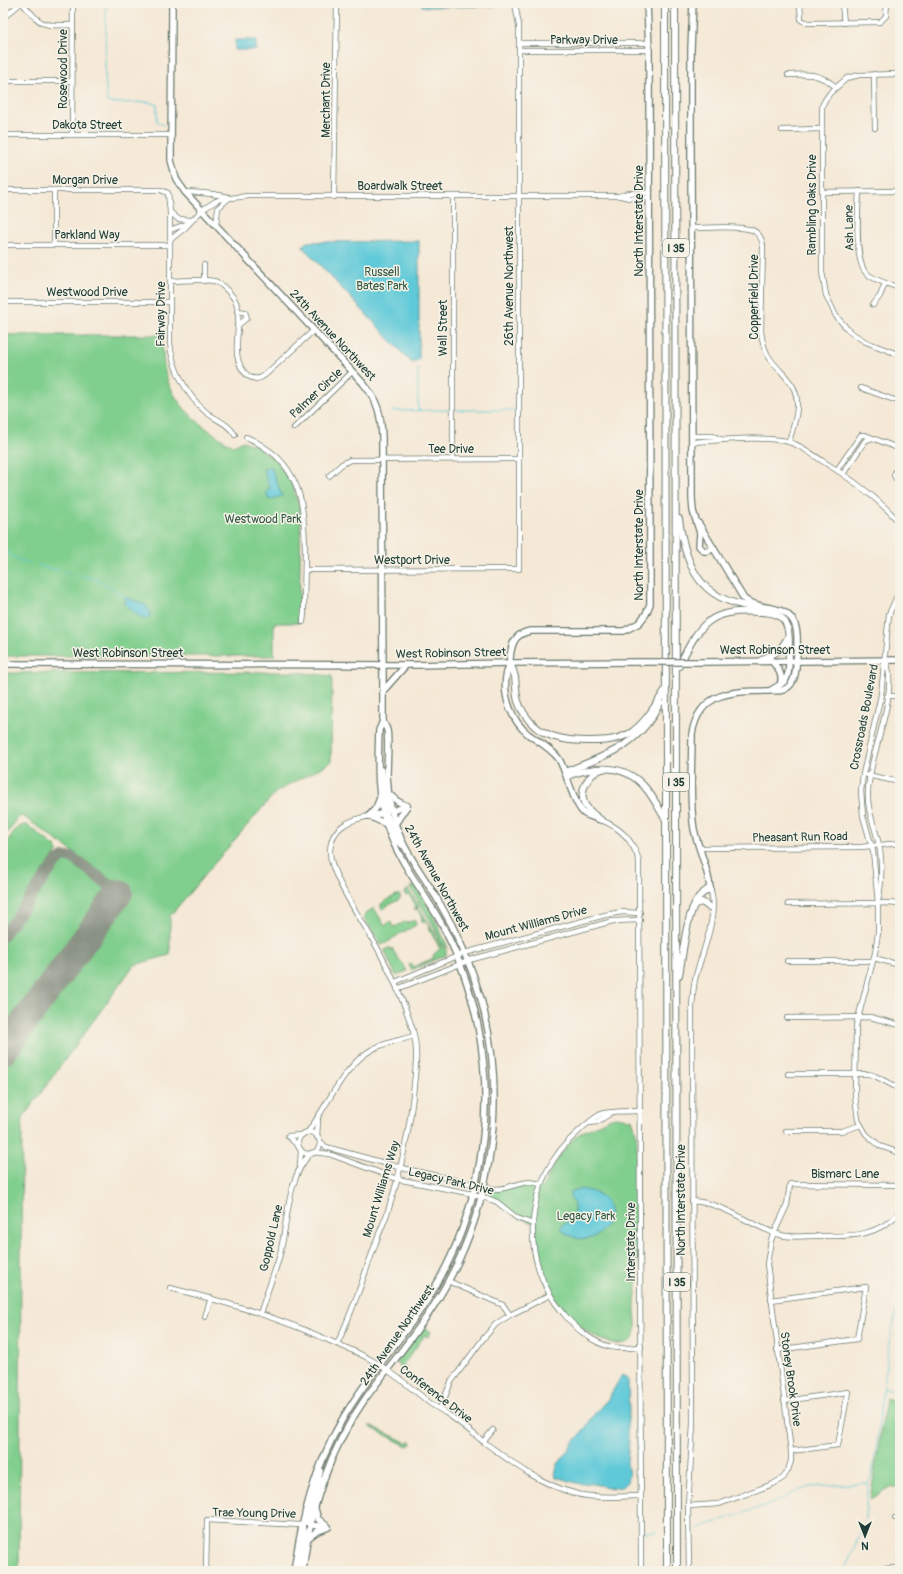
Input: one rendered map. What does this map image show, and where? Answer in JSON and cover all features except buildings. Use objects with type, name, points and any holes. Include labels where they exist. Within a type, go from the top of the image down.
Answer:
[{"type":"highway","name":"I 35","points":[[665,3],[667,1571]]},
{"type":"highway","name":"I 35","points":[[675,3],[677,1571]]},
{"type":"highway","points":[[676,493],[683,543],[695,575],[709,590],[724,599],[740,605],[762,608]]},
{"type":"highway","points":[[676,671],[697,632],[709,621],[728,612],[746,611],[774,614],[783,619],[786,624],[788,638],[788,661]]},
{"type":"highway","points":[[760,661],[780,650],[788,638]]},
{"type":"highway","points":[[510,663],[515,677],[515,689],[518,701],[527,719],[550,736],[564,740],[607,741],[625,735],[644,721],[666,689]]},
{"type":"highway","points":[[566,774],[618,750],[635,737],[652,719],[666,689]]},
{"type":"highway","points":[[566,774],[590,768],[606,768],[627,774],[641,784],[650,794],[667,821]]},
{"type":"highway","points":[[601,820],[589,810],[585,804],[583,793],[589,778],[598,770],[606,768]]},
{"type":"highway","points":[[676,992],[687,932],[695,904],[699,897],[710,888]]},
{"type":"highway","points":[[695,904],[702,902],[709,907]]},
{"type":"main road","name":"24th Avenue Northwest","points":[[172,3],[172,166],[176,179],[185,192],[368,389],[380,411],[382,460],[382,721],[379,730],[378,762],[380,797],[386,824],[400,856],[442,924],[460,963],[476,1017],[484,1068],[485,1122],[482,1150],[476,1184],[458,1240],[438,1282],[343,1418],[321,1463],[310,1493],[302,1525],[294,1571]]},
{"type":"main road","name":"North Interstate Drive","points":[[601,820],[585,814],[580,807],[566,774],[554,754],[527,733],[516,721],[512,714],[507,696],[506,676],[510,663],[512,644],[521,633],[531,631],[624,631],[639,623],[648,609],[650,599],[650,196],[649,43],[647,3]]},
{"type":"main road","name":"North Interstate Drive","points":[[693,3],[691,49],[692,507],[700,533],[700,548],[706,551],[714,548]]},
{"type":"main road","name":"North Interstate Drive","points":[[696,521],[714,548],[741,595],[751,604],[762,608],[781,610],[789,615],[794,622],[797,636],[794,677],[790,686],[781,691],[737,691],[722,694],[707,704],[697,717],[692,734],[692,807],[694,828],[707,867],[710,888]]},
{"type":"main road","name":"West Robinson Street","points":[[3,664],[406,665],[900,660]]},
{"type":"main road","points":[[772,661],[781,673],[782,680],[780,686]]},
{"type":"main road","points":[[780,686],[787,676],[788,661]]},
{"type":"main road","points":[[382,691],[406,665]]},
{"type":"main road","name":"North Interstate Drive","points":[[771,690],[780,686]]},
{"type":"main road","name":"24th Avenue Northwest","points":[[303,1571],[314,1508],[329,1464],[343,1436],[365,1400],[431,1309],[448,1281],[464,1249],[482,1197],[493,1130],[493,1070],[484,1013],[465,953],[447,915],[406,850],[395,824],[388,794],[387,730],[382,721]]},
{"type":"main road","points":[[378,762],[383,778],[387,808],[392,810],[407,806]]},
{"type":"main road","points":[[388,794],[407,806]]},
{"type":"main road","points":[[369,816],[376,808],[380,797]]},
{"type":"main road","points":[[395,824],[407,806]]},
{"type":"main road","points":[[369,816],[383,813],[388,816],[397,840],[406,850]]},
{"type":"main road","points":[[369,816],[386,824]]},
{"type":"main road","points":[[321,1463],[318,1481],[307,1522],[310,1525],[328,1527]]},
{"type":"main road","points":[[314,1508],[318,1519],[328,1527]]},
{"type":"main road","points":[[299,1571],[304,1531],[302,1525]]},
{"type":"main road","points":[[308,1538],[319,1530],[328,1527]]},
{"type":"street","points":[[3,18],[21,3],[38,22],[44,25],[73,25]]},
{"type":"street","name":"Rosewood Drive","points":[[72,135],[73,3]]},
{"type":"street","name":"Merchant Drive","points":[[334,196],[337,3]]},
{"type":"street","name":"26th Avenue Northwest","points":[[515,3],[518,20],[519,43],[519,569]]},
{"type":"street","points":[[800,3],[800,18],[804,22],[844,23],[880,22],[886,16],[887,3]]},
{"type":"street","points":[[842,3],[844,23]]},
{"type":"street","name":"Parkway Drive","points":[[519,43],[649,43]]},
{"type":"street","name":"Parkway Drive","points":[[519,50],[649,50]]},
{"type":"street","points":[[874,74],[875,128]]},
{"type":"street","name":"Rambling Oaks Drive","points":[[900,74],[853,75],[847,78],[836,87],[823,104],[822,130],[823,281],[826,295],[831,309],[840,323],[858,338],[900,355]]},
{"type":"street","points":[[788,75],[816,75],[823,77],[836,87]]},
{"type":"street","points":[[3,81],[72,80]]},
{"type":"street","points":[[782,130],[822,130]]},
{"type":"street","name":"Dakota Street","points":[[3,135],[172,135]]},
{"type":"street","name":"Morgan Drive","points":[[3,190],[161,190],[167,192]]},
{"type":"street","points":[[54,190],[54,245]]},
{"type":"street","points":[[823,192],[900,191]]},
{"type":"street","name":"Fairway Drive","points":[[167,192],[170,195],[171,351],[180,376],[202,409],[229,426],[235,435]]},
{"type":"street","points":[[185,192],[217,194],[229,198],[218,208],[216,225]]},
{"type":"street","name":"Ash Lane","points":[[859,192],[858,249],[860,262],[864,271],[870,276],[900,288]]},
{"type":"street","name":"Boardwalk Street","points":[[170,243],[202,210],[218,200],[249,196],[620,196],[629,193],[650,196]]},
{"type":"street","name":"Wall Street","points":[[453,196],[453,459]]},
{"type":"street","points":[[170,212],[178,219],[190,222]]},
{"type":"street","points":[[170,230],[190,222]]},
{"type":"street","name":"Copperfield Drive","points":[[692,228],[747,229],[757,233],[762,240],[761,331],[763,342],[767,354],[771,360],[792,383],[797,397],[797,412],[789,442]]},
{"type":"street","name":"Parkland Way","points":[[3,245],[170,243]]},
{"type":"street","points":[[204,265],[204,281]]},
{"type":"street","points":[[171,281],[213,280],[234,300],[237,310],[238,362],[248,375],[255,378],[260,378],[270,372],[314,330]]},
{"type":"street","points":[[873,305],[880,296],[886,283]]},
{"type":"street","name":"Westwood Drive","points":[[3,302],[170,302]]},
{"type":"street","points":[[237,310],[244,312],[247,318],[237,326]]},
{"type":"street","name":"Palmer Circle","points":[[294,428],[352,372]]},
{"type":"street","points":[[861,388],[900,402]]},
{"type":"street","points":[[837,470],[859,436],[865,435],[900,449]]},
{"type":"street","points":[[692,439],[713,436],[723,440],[769,439],[789,442],[804,449],[843,474],[870,494],[900,523]]},
{"type":"street","points":[[246,437],[264,446],[278,458],[291,475],[304,512],[305,570],[303,622]]},
{"type":"street","points":[[843,474],[865,441],[872,438]]},
{"type":"street","name":"Tee Drive","points":[[329,476],[342,464],[350,460],[519,459]]},
{"type":"street","points":[[900,463],[894,475],[896,479],[900,480]]},
{"type":"street","name":"Westport Drive","points":[[305,570],[519,569]]},
{"type":"street","points":[[886,660],[886,639],[890,614],[900,590]]},
{"type":"street","name":"Crossroads Boulevard","points":[[878,903],[872,845],[862,807],[861,791],[863,774],[881,696],[883,668],[886,660]]},
{"type":"street","name":"Crossroads Boulevard","points":[[886,660],[889,670],[888,696],[868,790],[868,804],[879,844],[881,872],[878,903],[878,938],[858,1017],[855,1037],[855,1074],[856,1108],[861,1125],[866,1134],[876,1144],[900,1153]]},
{"type":"street","points":[[881,696],[900,696]]},
{"type":"street","points":[[863,774],[900,782]]},
{"type":"street","points":[[369,816],[349,821],[339,828],[331,844],[331,858],[347,897],[380,951],[394,982]]},
{"type":"street","name":"North Interstate Drive","points":[[601,820],[615,826],[624,833],[634,846],[640,871],[640,913]]},
{"type":"street","name":"Pheasant Run Road","points":[[700,848],[861,847],[900,842]]},
{"type":"street","name":"North Interstate Drive","points":[[710,888],[710,927]]},
{"type":"street","name":"North Interstate Drive","points":[[688,1571],[688,1506],[693,1424],[693,995],[696,973],[707,944],[710,927],[712,893],[710,888]]},
{"type":"street","points":[[788,904],[900,904]]},
{"type":"street","name":"Mount Williams Drive","points":[[394,982],[465,953],[605,915],[622,912],[640,913]]},
{"type":"street","name":"Interstate Drive","points":[[640,913],[641,1571]]},
{"type":"street","name":"Mount Williams Drive","points":[[397,989],[468,960],[613,921],[640,920]]},
{"type":"street","points":[[788,961],[873,959],[900,965]]},
{"type":"street","name":"Mount Williams Way","points":[[337,1344],[358,1296],[397,1179],[412,1110],[416,1051],[414,1036],[394,982]]},
{"type":"street","points":[[787,1018],[877,1018],[900,1026]]},
{"type":"street","points":[[300,1148],[298,1140],[318,1119],[342,1078],[359,1059],[381,1045],[414,1036]]},
{"type":"street","points":[[788,1074],[855,1074],[875,1076],[900,1089]]},
{"type":"street","points":[[640,1112],[603,1113],[595,1117],[562,1147],[548,1168],[540,1184],[532,1224],[536,1262],[550,1295],[568,1319],[602,1344],[616,1348],[641,1347]]},
{"type":"street","points":[[318,1119],[318,1139],[318,1147],[312,1153],[305,1153],[288,1136],[312,1133],[318,1139]]},
{"type":"street","points":[[786,1131],[842,1131],[861,1125]]},
{"type":"street","name":"Legacy Park Drive","points":[[318,1139],[326,1147],[400,1168],[484,1186],[500,1189],[525,1181],[540,1184]]},
{"type":"street","name":"Goppold Lane","points":[[260,1314],[279,1258],[293,1189],[300,1166],[300,1148]]},
{"type":"street","name":"Legacy Park Drive","points":[[312,1153],[329,1154],[397,1179],[473,1194],[497,1202],[517,1218],[532,1224]]},
{"type":"street","name":"Goppold Lane","points":[[300,1166],[312,1153]]},
{"type":"street","name":"Bismarc Lane","points":[[790,1184],[900,1185]]},
{"type":"street","name":"Stoney Brook Drive","points":[[688,1506],[719,1504],[773,1484],[783,1478],[791,1461],[791,1451],[767,1264],[768,1248],[787,1205],[790,1184]]},
{"type":"street","points":[[692,1201],[704,1202],[719,1206],[782,1236],[862,1234],[873,1231],[885,1225],[900,1212]]},
{"type":"street","points":[[448,1281],[503,1305],[510,1315]]},
{"type":"street","points":[[771,1300],[866,1287],[857,1340],[777,1350]]},
{"type":"street","name":"Conference Drive","points":[[170,1288],[210,1298],[260,1314],[337,1344],[380,1365],[527,1473],[559,1489],[594,1496],[640,1496]]},
{"type":"street","points":[[440,1409],[452,1381],[496,1324],[510,1315],[550,1295]]},
{"type":"street","points":[[205,1317],[210,1298]]},
{"type":"street","points":[[784,1400],[848,1392],[838,1445],[791,1451]]},
{"type":"street","points":[[484,1441],[493,1430]]},
{"type":"street","name":"Trae Young Drive","points":[[206,1571],[207,1520],[302,1525]]},
{"type":"street","points":[[878,1569],[900,1568]]},
{"type":"green space","name":"Westwood Park","points":[[3,335],[162,335],[164,366],[167,380],[180,403],[189,414],[210,431],[233,446],[243,441],[255,445],[278,462],[292,483],[301,514],[299,623],[274,623],[274,656],[3,656]]},
{"type":"green space","points":[[295,672],[332,676],[331,762],[276,792],[170,916],[170,955],[134,965],[22,1119],[19,1571],[3,1571],[3,1067],[132,891],[117,880],[115,882],[24,817],[21,816],[18,818],[3,839],[3,673]]},
{"type":"green space","points":[[23,825],[27,825],[56,847],[57,852],[3,928],[3,847],[16,829]]},
{"type":"green space","points":[[65,860],[70,861],[102,883],[105,887],[105,896],[3,1035],[3,941],[60,864]]},
{"type":"green space","points":[[414,886],[418,889],[427,905],[448,949],[442,944],[432,923],[410,887]]},
{"type":"green space","points":[[408,889],[419,906],[414,909],[416,906],[409,894],[406,896],[404,893]]},
{"type":"green space","points":[[396,895],[400,895],[400,899],[382,909],[381,908],[381,904]]},
{"type":"green space","points":[[419,907],[437,937],[434,938],[426,921],[423,923],[421,919],[423,917],[418,909],[415,910]]},
{"type":"green space","points":[[374,908],[385,926],[390,921],[394,927],[405,922],[415,920],[416,925],[381,945],[364,918],[366,913]]},
{"type":"green space","points":[[437,938],[441,946],[446,950],[446,955],[411,970],[409,965],[411,964],[413,967],[434,958],[433,955],[440,949],[435,939]]},
{"type":"green space","points":[[390,947],[389,949],[392,950],[392,948],[407,971],[396,976],[385,952],[385,950]]},
{"type":"green space","name":"Legacy Park","points":[[615,1117],[632,1119],[636,1132],[637,1145],[638,1248],[635,1306],[636,1330],[634,1337],[630,1341],[618,1344],[607,1342],[595,1336],[569,1316],[552,1293],[546,1281],[538,1253],[535,1224],[517,1217],[499,1202],[490,1197],[492,1190],[520,1184],[542,1188],[554,1165],[571,1141],[585,1130]]},
{"type":"green space","points":[[426,1328],[431,1332],[428,1337],[425,1335],[403,1365],[406,1368],[405,1371],[419,1382],[423,1380],[420,1384],[401,1370],[400,1365],[397,1363],[398,1359],[420,1330]]},
{"type":"green space","points":[[886,1398],[900,1403],[900,1486],[886,1489],[870,1500]]},
{"type":"green space","points":[[370,1425],[407,1443],[410,1441],[412,1442],[407,1446],[370,1427]]},
{"type":"water","points":[[420,3],[499,3],[495,6],[428,7],[422,6]]},
{"type":"water","points":[[235,40],[256,40],[256,50],[235,50]]},
{"type":"water","name":"Russell Bates Park","points":[[419,241],[419,359],[412,363],[302,246],[307,242]]},
{"type":"water","points":[[271,466],[282,496],[269,500],[266,491],[270,489],[263,469]]},
{"type":"water","points":[[126,597],[145,605],[149,610],[150,616],[148,619],[141,618],[124,603]]},
{"type":"water","points":[[580,1189],[597,1194],[607,1203],[609,1214],[606,1225],[599,1234],[588,1239],[574,1237],[560,1228],[570,1220],[574,1212],[574,1204],[569,1196],[571,1195],[569,1192]]},
{"type":"water","points":[[622,1375],[628,1380],[629,1412],[627,1427],[629,1443],[627,1463],[629,1474],[627,1482],[622,1487],[613,1488],[588,1483],[580,1484],[556,1477],[555,1473],[558,1464],[573,1442],[582,1433],[595,1413],[608,1399]]},
{"type":"waterway","points":[[106,3],[105,74],[107,102],[149,102],[157,105],[157,121],[163,125]]},
{"type":"waterway","points":[[418,369],[418,410]]},
{"type":"waterway","points":[[392,411],[451,410]]},
{"type":"waterway","points":[[456,410],[517,410]]},
{"type":"waterway","points":[[3,550],[19,560],[30,563]]},
{"type":"waterway","points":[[37,565],[98,580],[126,597]]},
{"type":"waterway","points":[[844,1571],[862,1530],[865,1518],[868,1483],[871,1478],[875,1456],[887,1355],[900,1298]]},
{"type":"waterway","points":[[885,1389],[900,1392]]},
{"type":"waterway","points":[[698,1528],[776,1502],[809,1487],[867,1483]]},
{"type":"waterway","points":[[645,1532],[656,1532]]},
{"type":"taxiway","points":[[3,936],[57,861],[64,857],[73,858],[119,893]]},
{"type":"runway","points":[[3,1051],[119,893]]}]
